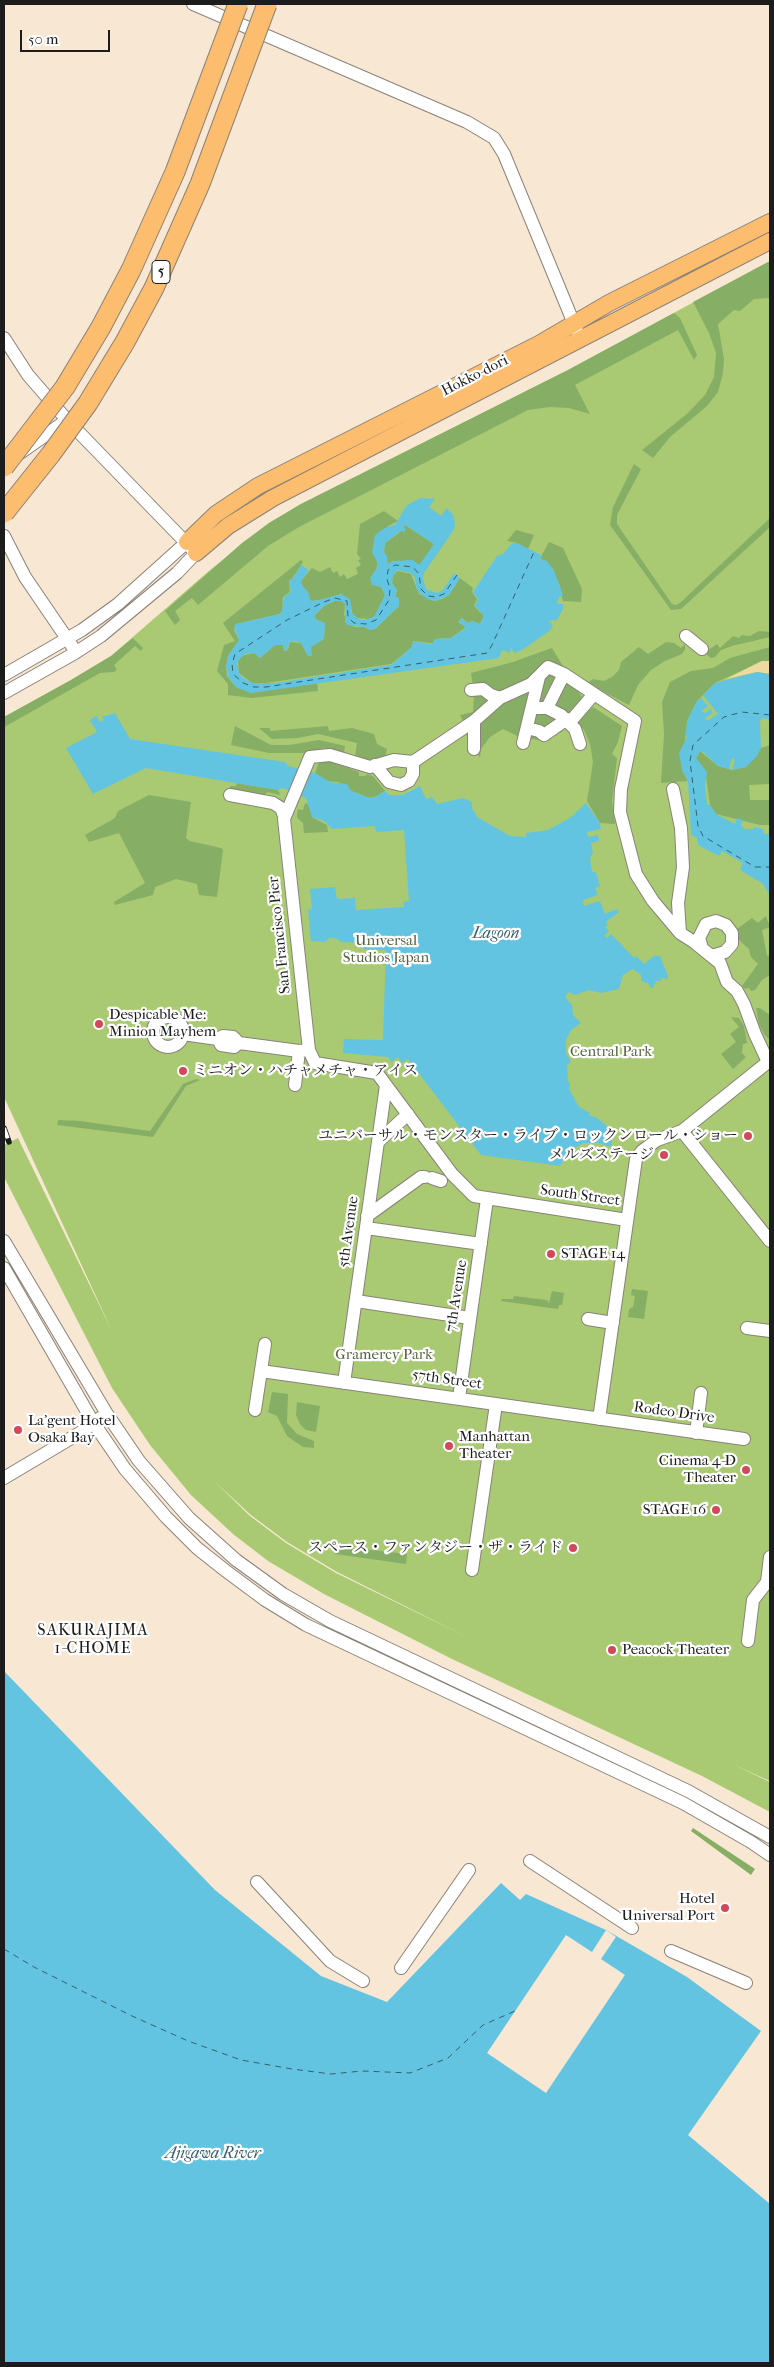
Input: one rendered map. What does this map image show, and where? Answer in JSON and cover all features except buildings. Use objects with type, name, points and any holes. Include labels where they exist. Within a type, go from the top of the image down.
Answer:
[{"type":"highway","name":"5","points":[[4,466],[65,387],[101,327],[131,270],[175,172],[238,4]]},
{"type":"highway","name":"5","points":[[4,513],[34,477],[88,402],[125,342],[154,288],[200,184],[267,4]]},
{"type":"main road","name":"Hokko-dori","points":[[192,547],[216,514],[258,486],[539,344],[688,261],[770,222]]},
{"type":"main road","name":"Hokko-dori","points":[[192,547],[273,498],[770,241]]},
{"type":"street","points":[[193,4],[467,122],[494,138],[504,154],[581,340]]},
{"type":"street","points":[[4,338],[28,375],[67,420],[159,516],[192,547]]},
{"type":"street","points":[[4,466],[67,420]]},
{"type":"street","points":[[4,536],[25,576],[68,639],[75,653]]},
{"type":"street","points":[[4,675],[68,639],[118,604],[192,547]]},
{"type":"street","points":[[4,693],[75,653],[138,605],[177,573],[192,547]]},
{"type":"street","points":[[686,636],[702,649]]},
{"type":"street","points":[[284,816],[310,757],[330,755],[370,767],[396,760],[413,762],[474,721],[500,698],[521,690],[539,677],[548,667],[564,674],[635,721],[620,799],[624,833],[636,874],[642,886],[680,933],[706,951],[720,964],[727,982],[737,991],[744,1004],[754,1034],[769,1062]]},
{"type":"street","points":[[547,708],[564,674]]},
{"type":"street","points":[[523,743],[539,677]]},
{"type":"street","points":[[471,690],[483,688],[491,695],[500,698]]},
{"type":"street","points":[[527,728],[539,731],[544,735],[568,721],[594,694]]},
{"type":"street","points":[[533,708],[547,708],[568,721],[580,744]]},
{"type":"street","points":[[474,721],[474,749]]},
{"type":"street","points":[[375,765],[389,782],[401,785],[409,781],[414,774],[413,762]]},
{"type":"street","points":[[673,789],[681,828],[683,867],[678,903],[680,933]]},
{"type":"street","points":[[230,795],[273,803],[281,808],[284,816]]},
{"type":"street","name":"San Francisco Pier","points":[[284,816],[304,1050],[294,1092]]},
{"type":"street","points":[[183,1034],[218,1039],[224,1036],[233,1037],[239,1043],[304,1050]]},
{"type":"street","name":"South Street","points":[[304,1050],[319,1065],[377,1073],[468,1192],[474,1196],[627,1220],[638,1155],[657,1140],[682,1131],[769,1062]]},
{"type":"street","name":"5th Avenue","points":[[344,1383],[386,1085]]},
{"type":"street","points":[[378,1142],[408,1114]]},
{"type":"street","points":[[682,1131],[770,1241]]},
{"type":"street","points":[[367,1222],[421,1176],[433,1179]]},
{"type":"street","name":"7th Avenue","points":[[459,1398],[488,1199]]},
{"type":"street","points":[[599,1420],[627,1220]]},
{"type":"street","points":[[367,1222],[481,1244]]},
{"type":"street","points":[[4,1242],[107,1414],[152,1478],[189,1518],[236,1560],[283,1594],[330,1621],[688,1790],[770,1837]]},
{"type":"street","points":[[4,1268],[93,1422],[125,1469],[166,1517],[197,1548],[264,1600],[306,1625],[683,1803],[770,1855]]},
{"type":"street","points":[[356,1301],[470,1318]]},
{"type":"street","points":[[588,1319],[613,1323]]},
{"type":"street","points":[[746,1328],[770,1331]]},
{"type":"street","points":[[256,1410],[265,1344]]},
{"type":"street","name":"57th Street","points":[[261,1371],[459,1398],[599,1420]]},
{"type":"street","points":[[696,1433],[701,1393]]},
{"type":"street","points":[[472,1570],[496,1404]]},
{"type":"street","points":[[4,1478],[107,1414]]},
{"type":"street","name":"Rodeo Drive","points":[[599,1420],[744,1440]]},
{"type":"street","points":[[748,1641],[754,1600],[767,1582],[770,1557]]},
{"type":"street","points":[[530,1862],[632,1928]]},
{"type":"street","points":[[401,1968],[469,1870]]},
{"type":"street","points":[[257,1882],[330,1962],[364,1981]]},
{"type":"street","points":[[671,1951],[746,1983]]},
{"type":"green space","name":"Universal Studios Japan","points":[[770,261],[770,1781],[732,1764],[770,1782],[770,1812],[702,1776],[452,1659],[324,1594],[268,1561],[233,1534],[191,1495],[150,1445],[112,1388],[4,1177],[4,1145],[18,1138],[112,1331],[4,1097],[4,717],[111,656],[210,570],[269,523],[301,504],[568,370]],"holes":[[[214,1481],[251,1515],[287,1542],[337,1572],[467,1637],[336,1573],[286,1543],[250,1516]]]},
{"type":"green space","points":[[770,261],[770,298],[754,299],[740,311],[734,310],[718,324],[724,359],[723,373],[718,392],[707,406],[670,437],[653,458],[642,450],[688,413],[705,395],[714,377],[716,353],[709,333],[693,302]]},
{"type":"green space","points":[[674,313],[680,318],[697,355],[694,360],[678,330],[575,385],[590,414],[569,408],[550,407],[528,410],[299,527],[268,546],[198,605],[192,598],[175,611],[180,620],[175,625],[165,611],[242,543],[269,523],[301,504],[568,370]]},
{"type":"green space","points":[[634,464],[641,469],[617,515],[617,524],[672,604],[676,605],[681,602],[770,518],[770,527],[681,609],[671,610],[610,525],[613,507]]},
{"type":"green space","points":[[384,511],[398,521],[388,526],[374,545],[372,552],[378,562],[373,574],[376,584],[381,587],[385,595],[377,614],[370,619],[357,618],[352,613],[351,604],[341,594],[311,601],[302,587],[301,581],[312,568],[320,572],[330,567],[333,573],[337,571],[340,577],[344,574],[347,579],[358,574],[356,568],[361,565],[358,560],[361,559],[357,554],[360,524]]},
{"type":"green space","points":[[405,525],[434,544],[421,564],[388,564],[384,552],[385,543],[399,533]]},
{"type":"green space","points":[[516,530],[534,535],[528,549],[517,543],[507,541]]},
{"type":"green space","points":[[549,542],[563,548],[582,589],[581,602],[563,601],[553,569],[540,558]]},
{"type":"green space","points":[[301,560],[303,562],[292,579],[289,580],[290,592],[283,597],[280,614],[236,624],[234,630],[239,640],[228,656],[227,676],[236,687],[251,693],[317,682],[318,691],[252,698],[228,695],[228,684],[217,671],[224,645],[235,641],[223,623]]},
{"type":"green space","points":[[398,571],[411,574],[419,594],[434,601],[449,595],[460,578],[473,588],[472,592],[477,599],[474,606],[484,616],[480,624],[472,621],[468,623],[462,618],[458,622],[466,627],[451,638],[435,639],[433,643],[413,641],[412,647],[391,664],[260,684],[252,683],[239,673],[238,662],[241,656],[254,653],[260,658],[275,645],[279,644],[283,645],[284,651],[288,650],[290,642],[301,643],[308,656],[311,656],[311,647],[324,639],[325,623],[317,620],[314,616],[324,606],[335,601],[342,601],[345,604],[344,615],[354,627],[375,629],[399,606],[399,598],[395,597],[397,590],[392,583],[393,575]]},
{"type":"green space","points":[[759,631],[770,632],[770,637],[721,650],[715,657],[711,658],[707,655],[707,651],[717,644],[720,648],[733,636],[739,638],[742,635],[750,636]]},
{"type":"green space","points":[[133,638],[143,648],[141,651],[135,646],[114,665],[117,670],[100,673],[6,726],[4,729],[4,717],[111,656]]},
{"type":"green space","points":[[666,642],[674,643],[681,648],[685,644],[685,649],[682,654],[665,661],[651,670],[638,685],[629,705],[587,683],[593,679],[604,681],[612,677],[619,670],[621,662],[639,647],[648,654]]},
{"type":"green space","points":[[770,647],[770,661],[762,661],[715,683],[697,701],[687,722],[682,770],[688,781],[661,783],[664,734],[662,702],[670,682],[691,671],[713,668],[730,658]]},
{"type":"green space","points":[[552,648],[583,699],[562,732],[539,740],[521,738],[503,729],[490,737],[481,749],[480,758],[460,715],[473,712],[474,693],[471,673],[513,662]]},
{"type":"green space","points":[[593,707],[622,726],[618,742],[612,754],[617,758],[612,801],[615,824],[600,823],[587,801],[593,762],[590,744],[584,730],[576,722]]},
{"type":"green space","points":[[235,726],[271,745],[289,745],[319,740],[345,746],[344,753],[324,748],[304,753],[269,753],[231,745]]},
{"type":"green space","points":[[328,726],[329,731],[352,728],[374,734],[377,744],[387,749],[385,757],[367,760],[355,756],[357,743],[318,734],[298,738],[272,739],[259,728],[270,728],[270,731]]},
{"type":"green space","points":[[770,745],[770,784],[749,785],[750,800],[770,800],[770,825],[760,825],[716,814],[710,805],[706,776],[696,758],[700,751],[718,766],[732,770],[746,767],[761,748]]},
{"type":"green space","points":[[319,762],[332,762],[359,772],[359,776],[367,774],[373,776],[385,791],[370,798],[351,791],[338,782],[325,781],[315,773]]},
{"type":"green space","points":[[237,783],[278,790],[280,795],[267,792],[265,795],[230,789],[230,786],[236,786]]},
{"type":"green space","points":[[149,795],[191,802],[186,838],[190,841],[223,850],[217,897],[199,895],[197,884],[176,879],[155,887],[153,895],[115,905],[114,902],[145,883],[119,833],[89,842],[85,835],[115,818],[118,811]]},
{"type":"green space","points":[[305,803],[310,805],[312,817],[327,825],[328,832],[304,833],[303,823],[297,818],[297,814],[298,809],[303,810]]},
{"type":"green space","points":[[766,916],[770,927],[762,930],[767,956],[770,955],[770,975],[762,980],[755,990],[751,991],[749,988],[745,989],[742,986],[758,964],[751,957],[749,949],[737,938],[737,929],[752,918],[758,923]]},
{"type":"green space","points":[[756,1008],[760,1008],[770,1015],[770,1040],[764,1034],[759,1024]]},
{"type":"green space","points":[[731,1017],[739,1018],[744,1026],[747,1043],[743,1044],[742,1053],[746,1057],[733,1069],[721,1054],[736,1042],[730,1034],[739,1027]]},
{"type":"green space","points":[[196,1079],[200,1080],[186,1086],[153,1137],[57,1125],[58,1120],[80,1121],[150,1131],[183,1084]]},
{"type":"green space","points":[[632,1289],[648,1291],[644,1319],[628,1317],[629,1309],[633,1307],[635,1296],[631,1295]]},
{"type":"green space","points":[[552,1291],[564,1293],[562,1305],[559,1305],[558,1309],[501,1301],[502,1299],[513,1299],[514,1296],[547,1300],[549,1303]]},
{"type":"green space","points":[[272,1392],[288,1394],[287,1423],[297,1434],[314,1441],[314,1448],[303,1447],[287,1436],[277,1416],[268,1412]]},
{"type":"green space","points":[[297,1402],[320,1406],[316,1432],[306,1430],[300,1424],[296,1415]]},
{"type":"green space","points":[[336,1546],[407,1554],[406,1564],[335,1554]]},
{"type":"green space","points":[[693,1828],[755,1869],[751,1875],[691,1831]]},
{"type":"sand","points":[[762,661],[770,661],[770,674],[757,672],[726,679]]},
{"type":"water","points":[[420,498],[435,499],[429,507],[441,516],[447,508],[454,516],[455,526],[453,531],[424,573],[423,579],[426,589],[437,593],[443,590],[454,573],[460,578],[449,595],[436,601],[427,599],[417,591],[415,578],[411,573],[398,570],[393,575],[392,583],[397,590],[395,597],[399,598],[399,606],[375,629],[370,630],[364,627],[347,625],[345,622],[345,604],[342,601],[335,601],[324,606],[314,616],[317,620],[325,623],[324,639],[311,647],[312,656],[308,656],[301,643],[295,641],[289,642],[288,650],[285,651],[283,645],[275,645],[260,658],[254,653],[245,654],[237,662],[239,673],[242,677],[252,683],[275,683],[391,665],[412,647],[413,641],[429,644],[433,643],[435,639],[451,638],[466,628],[458,621],[462,619],[468,623],[472,621],[480,624],[484,616],[475,606],[478,599],[473,592],[497,556],[503,554],[512,543],[517,543],[543,556],[540,558],[543,561],[546,560],[553,569],[560,586],[563,596],[559,597],[557,604],[564,604],[562,606],[564,607],[557,620],[549,621],[553,626],[548,632],[522,650],[514,653],[511,647],[510,653],[502,650],[499,658],[251,693],[236,687],[228,676],[226,666],[228,656],[239,640],[234,627],[236,624],[280,614],[284,597],[291,592],[289,580],[293,579],[301,565],[309,570],[301,584],[308,592],[311,601],[341,594],[350,599],[352,613],[357,618],[363,620],[374,617],[385,595],[381,587],[372,585],[370,578],[377,568],[377,562],[372,552],[375,535],[383,529],[396,524],[406,506]],"holes":[[[405,525],[434,544],[420,564],[413,560],[392,561],[388,564],[387,556],[384,552],[385,543],[401,531],[404,532],[406,529],[403,527]]]},
{"type":"water","points":[[757,672],[770,674],[770,720],[763,718],[760,721],[761,748],[757,756],[746,767],[732,770],[735,760],[732,758],[729,769],[718,766],[700,751],[696,758],[707,772],[705,786],[707,805],[710,805],[716,814],[735,824],[737,818],[743,820],[741,826],[745,829],[753,829],[754,827],[763,829],[764,834],[769,834],[770,895],[762,883],[740,870],[743,863],[722,851],[719,856],[698,845],[697,838],[691,835],[688,781],[682,770],[679,753],[687,737],[685,734],[689,716],[697,701],[701,698],[708,706],[701,711],[705,713],[710,709],[713,713],[705,718],[707,721],[718,714],[703,695],[715,683]]},
{"type":"water","name":"Lagoon","points":[[115,713],[130,739],[285,762],[288,766],[315,773],[330,782],[347,784],[351,791],[370,798],[385,791],[389,795],[403,795],[420,786],[426,799],[432,797],[437,804],[463,798],[472,802],[472,808],[477,817],[510,836],[526,837],[526,833],[548,830],[570,818],[586,803],[600,823],[601,829],[587,832],[588,837],[598,835],[599,841],[591,843],[593,853],[590,858],[592,871],[596,873],[600,886],[595,888],[598,895],[583,900],[584,906],[600,901],[605,914],[617,909],[619,912],[606,922],[608,925],[605,927],[609,931],[604,936],[607,938],[611,934],[634,958],[636,956],[644,964],[654,956],[660,956],[668,976],[667,979],[662,978],[660,981],[656,981],[653,988],[650,988],[649,984],[641,981],[641,975],[633,969],[623,975],[619,989],[601,993],[589,990],[575,995],[569,992],[565,997],[572,1005],[573,1015],[581,1023],[571,1030],[566,1040],[566,1052],[571,1063],[567,1066],[568,1081],[570,1083],[569,1089],[579,1107],[590,1113],[589,1116],[596,1117],[608,1127],[612,1133],[612,1147],[598,1143],[583,1143],[567,1153],[560,1166],[481,1155],[408,1059],[402,1063],[398,1057],[391,1062],[388,1057],[343,1053],[344,1039],[383,1040],[386,950],[364,949],[363,943],[341,942],[336,938],[330,938],[325,942],[311,941],[308,910],[312,909],[310,889],[335,887],[337,899],[355,898],[356,910],[404,907],[403,902],[409,901],[404,830],[376,832],[375,826],[332,829],[324,821],[312,817],[306,798],[283,788],[278,790],[146,768],[93,794],[66,748],[97,732],[90,720],[96,716],[100,722],[104,720],[102,717]]},
{"type":"water","name":"Ajigawa River","points":[[4,1671],[215,1890],[321,1976],[387,2002],[501,1883],[520,1900],[526,1894],[606,1930],[687,1977],[761,2031],[688,2135],[770,2204],[770,2363],[4,2363]]},
{"type":"pier","points":[[606,1930],[616,1937],[601,1959],[625,1975],[546,2093],[487,2053],[566,1935],[592,1952]]},
{"type":"ferry route","points":[[457,575],[444,594],[436,597],[428,596],[421,589],[419,574],[413,567],[395,565],[388,570],[389,600],[376,620],[366,624],[354,623],[348,617],[347,601],[335,598],[324,602],[287,620],[235,654],[232,664],[233,674],[243,683],[254,687],[266,687],[487,653],[534,552]]},
{"type":"ferry route","points":[[770,715],[742,712],[724,717],[693,745],[690,761],[698,826],[703,836],[755,867],[770,867]]},
{"type":"ferry route","points":[[4,1949],[34,1967],[132,2016],[188,2041],[241,2060],[331,2074],[362,2071],[410,2073],[448,2058],[483,2025],[515,2011]]},
{"type":"railway","points":[[4,1128],[9,1142]]},
{"type":"place","name":"Despicable Me: Minion Mayhem","points":[[99,1024]]},
{"type":"place","name":"ミニオン・ハチャメチャ・アイス","points":[[183,1071]]},
{"type":"place","name":"ユニバーサル・モンスター・ライブ・ロックンロール・ショー","points":[[748,1136]]},
{"type":"place","name":"メルズステージ","points":[[664,1155]]},
{"type":"place","name":"STAGE 14","points":[[551,1254]]},
{"type":"place","name":"La'gent Hotel Osaka Bay","points":[[18,1430]]},
{"type":"place","name":"Manhattan Theater","points":[[449,1446]]},
{"type":"place","name":"Cinema 4-D Theater","points":[[746,1470]]},
{"type":"place","name":"STAGE 16","points":[[716,1510]]},
{"type":"place","name":"スペース・ファンタジー・ザ・ライド","points":[[573,1548]]},
{"type":"place","name":"Peacock Theater","points":[[612,1650]]},
{"type":"place","name":"Hotel Universal Port","points":[[725,1908]]},
{"type":"district","name":"SAKURAJIMA 1-CHOME","points":[[93,1640]]},
{"type":"park label","name":"Central Park","points":[[611,1052]]},
{"type":"park label","name":"Gramercy Park","points":[[384,1355]]}]
